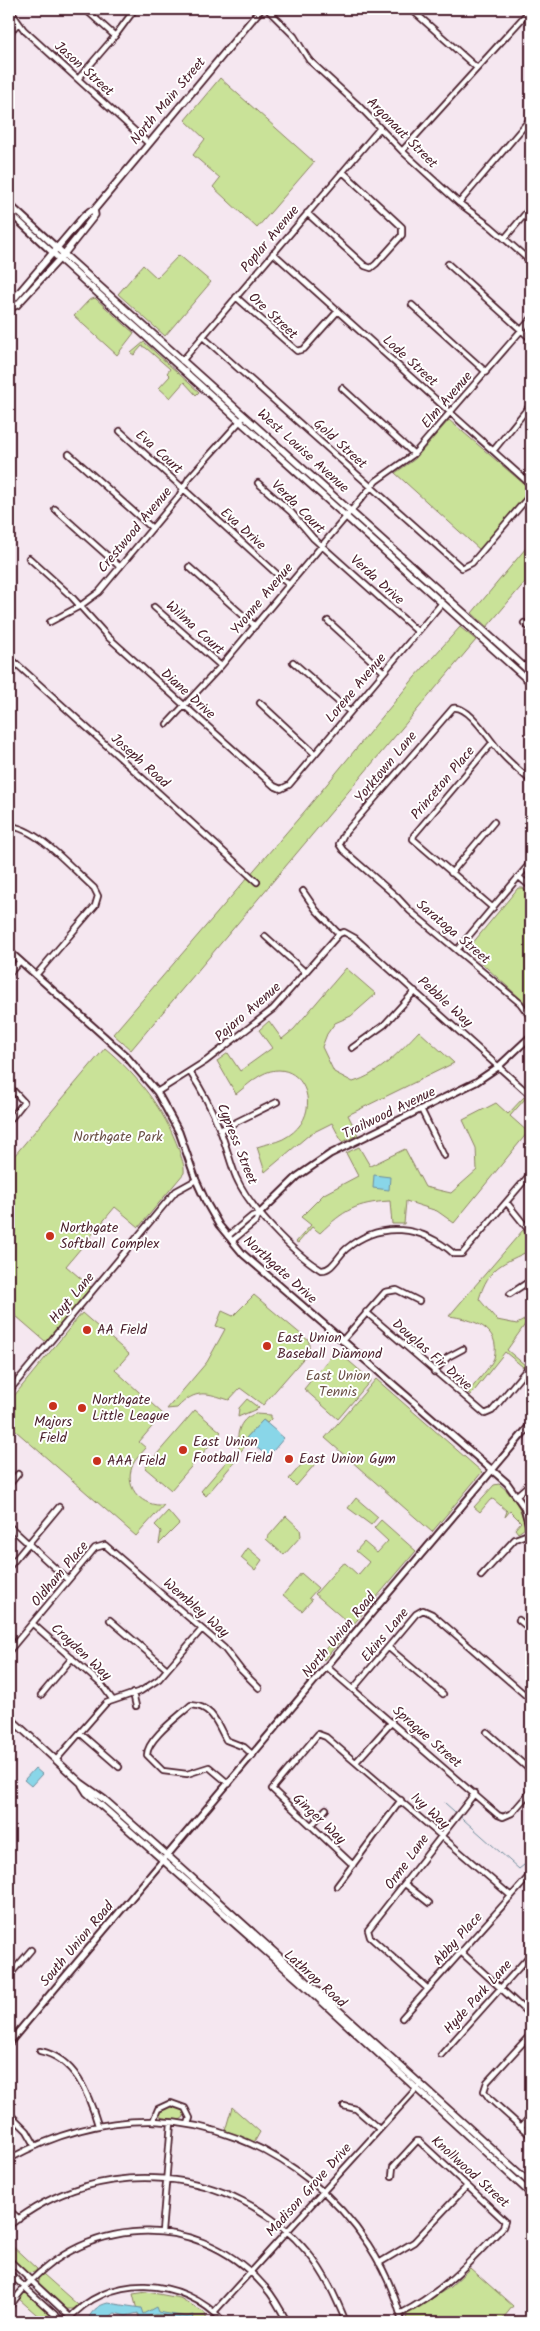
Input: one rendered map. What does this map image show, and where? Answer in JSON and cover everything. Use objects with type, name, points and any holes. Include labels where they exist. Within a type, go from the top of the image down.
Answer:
[{"type":"main road","name":"North Main Street","points":[[9,308],[12,301],[90,210],[94,210],[261,9]]},
{"type":"main road","name":"North Main Street","points":[[9,308],[17,305],[64,254],[95,215],[94,210]]},
{"type":"main road","name":"West Louise Avenue","points":[[58,248],[240,422],[531,683]]},
{"type":"main road","name":"West Louise Avenue","points":[[53,254],[245,416],[531,673]]},
{"type":"main road","name":"Lathrop Road","points":[[9,1717],[81,1783],[105,1800],[168,1856],[304,1981],[416,2089],[531,2194]]},
{"type":"main road","name":"Lathrop Road","points":[[81,1783],[87,1793],[163,1861],[304,1981],[531,2184]]},
{"type":"street","name":"Jason Street","points":[[9,9],[18,23],[148,143]]},
{"type":"street","points":[[85,9],[115,36]]},
{"type":"street","points":[[78,79],[115,36],[135,9]]},
{"type":"street","name":"Argonaut Street","points":[[267,9],[294,36],[309,60],[402,151],[459,203],[505,238],[531,262]]},
{"type":"street","points":[[411,9],[477,68]]},
{"type":"street","points":[[402,151],[531,9]]},
{"type":"street","points":[[9,34],[18,23]]},
{"type":"street","points":[[459,203],[531,118]]},
{"type":"street","name":"Poplar Avenue","points":[[180,363],[380,128]]},
{"type":"street","points":[[307,213],[365,266],[371,268],[402,235],[402,227],[343,172]]},
{"type":"street","points":[[9,204],[58,248]]},
{"type":"street","points":[[505,238],[531,207]]},
{"type":"street","points":[[9,212],[53,254]]},
{"type":"street","name":"Lode Street","points":[[273,253],[531,486]]},
{"type":"street","points":[[448,264],[531,339]]},
{"type":"street","name":"Ore Street","points":[[236,297],[297,351],[304,349],[338,312]]},
{"type":"street","points":[[412,305],[486,372]]},
{"type":"street","name":"Elm Avenue","points":[[371,487],[382,475],[414,454],[531,319]]},
{"type":"street","name":"Gold Street","points":[[203,337],[458,566],[463,568],[472,563],[531,494]]},
{"type":"street","points":[[342,388],[414,454]]},
{"type":"street","points":[[494,451],[528,408]]},
{"type":"street","name":"Crestwood Avenue","points":[[50,622],[80,606],[99,592],[183,489],[189,478],[245,416]]},
{"type":"street","name":"Eva Court","points":[[120,431],[183,489]]},
{"type":"street","points":[[69,454],[152,528]]},
{"type":"street","name":"Verda Court","points":[[258,483],[291,512],[322,546]]},
{"type":"street","name":"Yvonne Avenue","points":[[168,724],[221,666],[371,487]]},
{"type":"street","name":"Eva Drive","points":[[183,489],[289,585]]},
{"type":"street","points":[[55,510],[120,567]]},
{"type":"street","name":"Verda Drive","points":[[322,546],[417,631]]},
{"type":"street","name":"Diane Drive","points":[[28,558],[80,606],[108,638],[274,786],[282,789],[286,787]]},
{"type":"street","points":[[190,567],[255,626]]},
{"type":"street","name":"Lorene Avenue","points":[[286,787],[442,603]]},
{"type":"street","name":"Wilma Court","points":[[154,607],[221,666]]},
{"type":"street","points":[[328,621],[384,672]]},
{"type":"street","points":[[524,623],[531,630]]},
{"type":"street","name":"Joseph Road","points":[[9,657],[257,882]]},
{"type":"street","points":[[293,662],[350,712]]},
{"type":"street","points":[[260,703],[315,754]]},
{"type":"street","name":"Yorktown Lane","points":[[360,864],[340,846],[340,840],[453,708],[462,710],[477,723],[492,743]]},
{"type":"street","points":[[492,743],[531,780]]},
{"type":"street","name":"Princeton Place","points":[[452,873],[413,839],[414,835],[492,743]]},
{"type":"street","points":[[493,908],[452,873],[494,822]]},
{"type":"street","points":[[9,826],[20,827],[35,836],[94,888],[98,896],[95,906],[36,975]]},
{"type":"street","points":[[456,950],[531,862]]},
{"type":"street","name":"Saratoga Street","points":[[360,864],[456,950],[520,1003],[531,1018]]},
{"type":"street","points":[[519,877],[531,887]]},
{"type":"street","points":[[303,891],[316,910],[339,934]]},
{"type":"street","name":"Pebble Way","points":[[339,934],[344,932],[356,938],[531,1096]]},
{"type":"street","name":"Pajaro Avenue","points":[[158,1092],[190,1072],[258,1022],[284,998],[339,934]]},
{"type":"street","points":[[265,936],[306,972]]},
{"type":"street","name":"Northgate Drive","points":[[9,951],[126,1056],[158,1092],[179,1132],[196,1180],[207,1204],[228,1236],[243,1254],[492,1470],[517,1495],[527,1517],[531,1534]]},
{"type":"street","points":[[9,974],[20,961]]},
{"type":"street","points":[[352,1048],[384,1025],[415,990]]},
{"type":"street","name":"Trailwood Avenue","points":[[232,1241],[256,1221],[259,1214],[311,1166],[330,1154],[476,1082],[498,1066],[531,1036]]},
{"type":"street","name":"Cypress Street","points":[[190,1072],[204,1093],[220,1130],[237,1178],[259,1214],[315,1267],[324,1271],[356,1242],[367,1236],[388,1230],[405,1229],[424,1233],[443,1244],[456,1255],[462,1254],[507,1202]]},
{"type":"street","points":[[9,1086],[24,1102],[9,1121]]},
{"type":"street","points":[[220,1130],[277,1102]]},
{"type":"street","points":[[421,1109],[444,1156]]},
{"type":"street","points":[[531,1173],[507,1202],[531,1233]]},
{"type":"street","name":"Hoyt Lane","points":[[9,1391],[176,1191],[196,1180]]},
{"type":"street","name":"Trailwood Avenue","points":[[228,1236],[252,1216],[259,1214]]},
{"type":"street","points":[[510,1294],[531,1280]]},
{"type":"street","points":[[342,1341],[366,1312],[389,1290],[402,1291],[419,1301]]},
{"type":"street","name":"Douglas Fir Drive","points":[[366,1312],[485,1414],[492,1411],[531,1364]]},
{"type":"street","points":[[434,1372],[448,1357],[462,1349]]},
{"type":"street","name":"North Union Road","points":[[163,1861],[531,1424]]},
{"type":"street","points":[[9,1485],[18,1474]]},
{"type":"street","points":[[517,1495],[531,1483]]},
{"type":"street","points":[[9,1567],[59,1508]]},
{"type":"street","points":[[9,1526],[68,1580]]},
{"type":"street","points":[[482,1576],[515,1540],[531,1534]]},
{"type":"street","name":"Oldham Place","points":[[9,1651],[98,1546],[105,1545],[113,1551]]},
{"type":"street","name":"Wembley Way","points":[[113,1551],[224,1648],[241,1670],[259,1688]]},
{"type":"street","name":"Ekins Lane","points":[[353,1689],[419,1611],[426,1611],[438,1619],[531,1699]]},
{"type":"street","points":[[110,1620],[167,1669]]},
{"type":"street","points":[[519,1620],[531,1630]]},
{"type":"street","name":"Croyden Way","points":[[33,1624],[102,1685],[112,1699]]},
{"type":"street","points":[[56,1760],[97,1713],[112,1699],[151,1686],[202,1628]]},
{"type":"street","points":[[389,1648],[443,1694]]},
{"type":"street","points":[[41,1695],[72,1658]]},
{"type":"street","name":"Sprague Street","points":[[327,1667],[503,1817],[512,1814],[531,1791]]},
{"type":"street","points":[[133,1693],[136,1706]]},
{"type":"street","points":[[229,1784],[209,1767],[187,1774],[163,1771],[147,1755],[147,1749],[162,1730],[191,1705],[199,1706],[212,1713],[226,1740],[244,1747],[253,1755]]},
{"type":"street","points":[[356,1762],[392,1722]]},
{"type":"street","points":[[487,1732],[531,1771]]},
{"type":"street","points":[[80,1733],[119,1767]]},
{"type":"street","name":"Ivy Way","points":[[272,1789],[314,1737],[322,1734],[512,1896]]},
{"type":"street","name":"Ginger Way","points":[[272,1789],[353,1865]]},
{"type":"street","name":"Orme Lane","points":[[428,1989],[378,1944],[368,1933],[368,1928],[405,1884],[475,1793]]},
{"type":"street","points":[[337,1886],[401,1800]]},
{"type":"street","points":[[311,1826],[326,1809]]},
{"type":"street","name":"South Union Road","points":[[9,2043],[163,1861]]},
{"type":"street","name":"Abby Place","points":[[402,2018],[531,1874]]},
{"type":"street","points":[[405,1884],[429,1903]]},
{"type":"street","points":[[10,1972],[31,1950]]},
{"type":"street","points":[[461,1952],[531,2016]]},
{"type":"street","name":"Hyde Park Lane","points":[[441,2055],[531,1954]]},
{"type":"street","points":[[531,2034],[487,2082],[484,2091],[489,2098],[531,2136]]},
{"type":"street","points":[[40,2051],[50,2053],[57,2058],[81,2081],[90,2096],[98,2125]]},
{"type":"street","name":"Madison Grove Drive","points":[[214,2312],[421,2084]]},
{"type":"street","points":[[153,2121],[158,2108],[172,2103],[185,2108],[190,2118],[188,2124]]},
{"type":"street","points":[[344,2106],[356,2109],[379,2129]]},
{"type":"street","points":[[9,2113],[27,2131],[34,2146]]},
{"type":"street","points":[[521,2127],[531,2116]]},
{"type":"street","points":[[9,2159],[34,2146],[98,2125],[153,2121],[188,2124],[247,2143],[276,2157],[308,2178],[350,2218],[379,2263],[402,2322]]},
{"type":"street","points":[[162,2232],[171,2123]]},
{"type":"street","name":"Knollwood Street","points":[[392,2176],[394,2167],[417,2141],[506,2221],[503,2227],[457,2275],[438,2291],[400,2314]]},
{"type":"street","points":[[9,2226],[56,2195],[95,2183],[126,2178],[166,2178],[201,2184],[250,2204],[288,2231],[321,2271],[346,2322]]},
{"type":"street","points":[[379,2263],[414,2242],[466,2186]]},
{"type":"street","points":[[9,2210],[19,2219]]},
{"type":"street","points":[[9,2308],[31,2280],[46,2267],[79,2246],[114,2234],[162,2232],[206,2244],[223,2252],[250,2272],[266,2288],[287,2322]]},
{"type":"street","points":[[9,2260],[70,2316]]},
{"type":"street","points":[[9,2274],[64,2322],[101,2295],[135,2286],[170,2288],[196,2299],[224,2322]]},
{"type":"green space","points":[[220,78],[314,162],[257,228],[213,187],[220,178],[193,155],[205,139],[185,120]]},
{"type":"green space","points":[[179,255],[211,282],[165,336],[118,294],[143,265],[157,278]]},
{"type":"green space","points":[[95,298],[134,333],[117,355],[74,316],[89,300]]},
{"type":"green space","points":[[144,342],[199,392],[196,395],[184,382],[170,398],[159,388],[170,376],[167,373],[170,369],[142,346],[134,355],[131,353]]},
{"type":"green space","points":[[449,420],[531,490],[480,550],[395,473],[415,459]]},
{"type":"green space","points":[[531,542],[531,575],[487,627],[472,613]]},
{"type":"green space","points":[[460,627],[476,640],[131,1050],[113,1034],[304,812],[415,677]]},
{"type":"green space","points":[[518,888],[523,888],[531,895],[531,1008],[467,950]]},
{"type":"green space","points":[[346,968],[376,994],[351,1016],[335,1023],[327,1034],[322,1047],[334,1072],[353,1082],[363,1078],[381,1068],[419,1031],[454,1063],[348,1115],[358,1135],[342,1142],[332,1123],[310,1134],[265,1172],[257,1147],[277,1142],[297,1128],[305,1116],[308,1102],[305,1089],[298,1079],[288,1072],[276,1070],[261,1075],[236,1094],[217,1061],[228,1053],[240,1071],[272,1048],[259,1030],[269,1021],[282,1039],[294,1029]]},
{"type":"green space","name":"Northgate Park","points":[[105,1048],[128,1069],[158,1107],[179,1150],[184,1173],[139,1227],[115,1207],[66,1266],[91,1287],[46,1342],[9,1310],[9,1162]]},
{"type":"green space","points":[[524,1097],[525,1099],[510,1116],[528,1132],[454,1223],[437,1211],[406,1201],[404,1224],[392,1224],[390,1201],[378,1202],[351,1209],[320,1233],[312,1227],[298,1243],[296,1242],[311,1225],[301,1217],[324,1194],[358,1176],[346,1153],[359,1147],[370,1166],[405,1149],[425,1187],[451,1193],[477,1170],[476,1148],[463,1120],[496,1103],[508,1114]]},
{"type":"green space","points":[[523,1230],[531,1245],[531,1250],[498,1267],[487,1279],[479,1299],[497,1320],[517,1324],[531,1316],[507,1350],[525,1365],[523,1367],[505,1352],[471,1395],[468,1393],[490,1366],[494,1358],[495,1347],[493,1339],[483,1326],[466,1319],[449,1316]]},
{"type":"green space","name":"East Union Baseball Diamond","points":[[254,1295],[309,1341],[309,1352],[263,1405],[240,1388],[229,1400],[214,1395],[202,1394],[190,1397],[177,1408],[167,1409],[207,1362],[225,1329],[216,1326],[222,1311],[233,1316]]},
{"type":"green space","name":"Northgate Little League","points":[[82,1313],[129,1354],[115,1370],[163,1414],[139,1442],[146,1448],[134,1462],[130,1475],[133,1489],[137,1495],[149,1503],[164,1505],[136,1536],[9,1425],[9,1402]]},
{"type":"green space","name":"East Union Tennis","points":[[336,1350],[371,1380],[338,1419],[304,1389]]},
{"type":"green space","points":[[376,1379],[482,1472],[432,1532],[325,1438]]},
{"type":"green space","points":[[247,1399],[259,1408],[238,1417],[239,1408]]},
{"type":"green space","name":"East Union Football Field","points":[[195,1410],[221,1432],[171,1490],[145,1468]]},
{"type":"green space","points":[[255,1414],[271,1415],[271,1419],[267,1423],[263,1420],[246,1438],[250,1441],[240,1452],[239,1429],[249,1416]]},
{"type":"green space","points":[[232,1455],[237,1459],[206,1496],[201,1491]]},
{"type":"green space","points":[[308,1457],[316,1463],[296,1486],[289,1479]]},
{"type":"green space","points":[[499,1484],[513,1498],[523,1516],[524,1529],[518,1533],[515,1529],[521,1522],[510,1511],[505,1517],[507,1511],[493,1499],[480,1512],[474,1507],[494,1485]]},
{"type":"green space","points":[[356,1498],[378,1517],[371,1525],[348,1508]]},
{"type":"green space","points":[[168,1511],[179,1524],[159,1544],[161,1531],[155,1525]]},
{"type":"green space","points":[[286,1516],[300,1529],[301,1536],[284,1555],[266,1539]]},
{"type":"green space","points":[[381,1520],[416,1551],[352,1626],[315,1594],[345,1563],[358,1575],[369,1562],[356,1551],[364,1542],[377,1553],[388,1541],[374,1528]]},
{"type":"green space","points":[[248,1548],[262,1560],[255,1570],[241,1558]]},
{"type":"green space","points":[[301,1573],[318,1588],[309,1598],[312,1600],[302,1611],[283,1595]]},
{"type":"green space","points":[[342,1629],[347,1633],[324,1660],[317,1654],[320,1650],[323,1652]]},
{"type":"green space","points":[[171,2106],[184,2111],[184,2117],[180,2120],[162,2118],[159,2114],[161,2109]]},
{"type":"green space","points":[[232,2107],[260,2132],[255,2141],[251,2142],[225,2131]]},
{"type":"green space","points":[[9,2243],[37,2269],[35,2272],[28,2273],[9,2256]]},
{"type":"green space","points":[[470,2268],[513,2306],[500,2322],[406,2322],[407,2314],[450,2287]]},
{"type":"green space","points":[[43,2274],[78,2305],[75,2309],[67,2309],[39,2283],[38,2277]]},
{"type":"green space","points":[[147,2292],[180,2298],[205,2313],[207,2321],[140,2322],[133,2294]]},
{"type":"green space","points":[[24,2293],[29,2294],[59,2322],[45,2322],[19,2299]]},
{"type":"water","points":[[374,1175],[390,1177],[389,1190],[373,1188]]},
{"type":"water","points":[[263,1420],[284,1438],[268,1457],[246,1438]]},
{"type":"water","points":[[35,1768],[42,1774],[31,1786],[24,1780]]},
{"type":"water","points":[[108,2303],[141,2308],[143,2314],[156,2307],[158,2312],[187,2317],[194,2315],[193,2321],[186,2322],[179,2318],[173,2319],[157,2315],[141,2319],[138,2313],[126,2316],[115,2313],[102,2321],[87,2322],[95,2310],[101,2305]]},
{"type":"waterway","points":[[445,1803],[519,1869],[524,1865],[531,1870]]},
{"type":"place","name":"Northgate Softball Complex","points":[[50,1236]]},
{"type":"place","name":"AA Field","points":[[87,1330]]},
{"type":"place","name":"East Union Baseball Diamond","points":[[267,1346]]},
{"type":"place","name":"Majors Field","points":[[53,1406]]},
{"type":"place","name":"Northgate Little League","points":[[82,1408]]},
{"type":"place","name":"East Union Football Field","points":[[183,1450]]},
{"type":"place","name":"East Union Gym","points":[[289,1459]]},
{"type":"place","name":"AAA Field","points":[[97,1461]]}]
